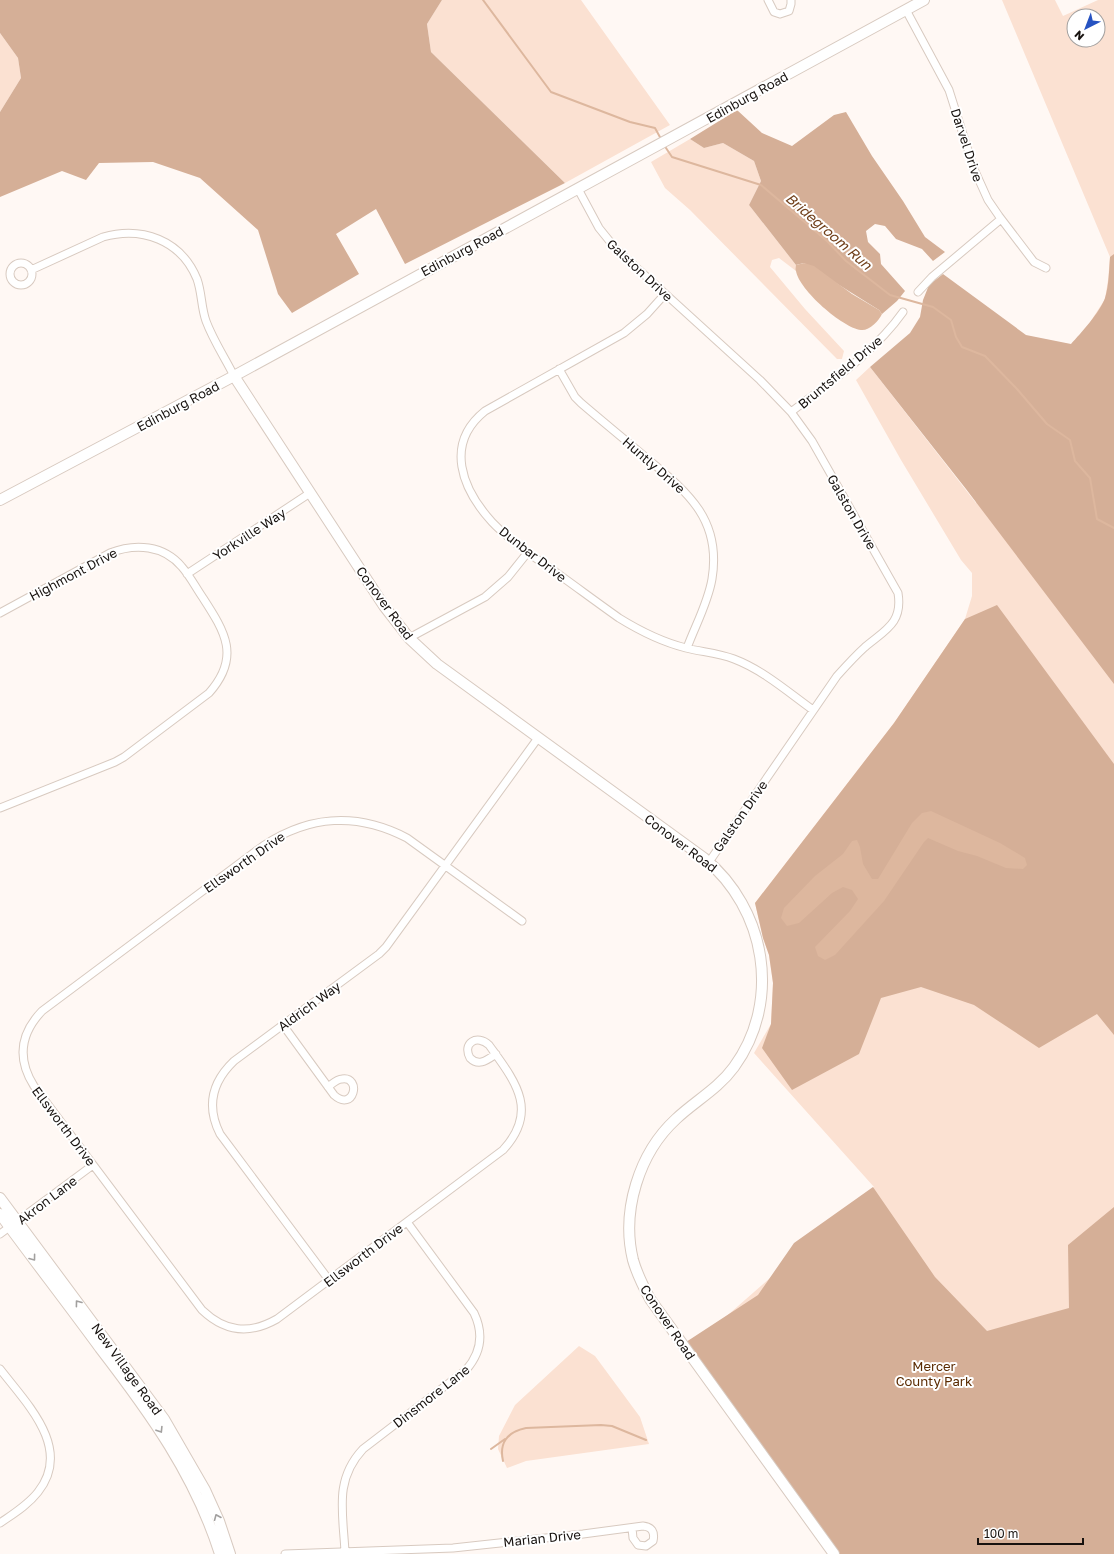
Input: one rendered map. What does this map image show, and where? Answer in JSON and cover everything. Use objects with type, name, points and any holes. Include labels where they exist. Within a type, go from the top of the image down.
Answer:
[{"type":"main road","name":"Edinburg Road","points":[[0,500],[234,376],[924,0]]},
{"type":"main road","name":"Conover Road","points":[[234,376],[384,606],[409,638],[437,664],[708,862],[731,885],[741,901],[754,928],[760,950],[762,973],[760,1006],[750,1038],[734,1067],[713,1090],[675,1120],[655,1143],[648,1156],[636,1184],[633,1199],[630,1231],[632,1252],[637,1272],[650,1299],[834,1554]]},
{"type":"main road","name":"New Village Road","points":[[0,1198],[13,1224],[156,1424],[197,1494],[220,1554]]},
{"type":"main road","name":"New Village Road","points":[[0,1214],[13,1224],[130,1371],[168,1424],[205,1490],[219,1521],[230,1554]]},
{"type":"street","points":[[768,0],[774,12],[780,14],[784,14],[789,11],[792,4],[791,0]]},
{"type":"street","name":"Darvel Drive","points":[[906,10],[949,90],[980,185],[988,200],[1034,262],[1046,268]]},
{"type":"street","name":"Galston Drive","points":[[578,189],[599,228],[616,249],[760,380],[791,412],[819,455],[896,589],[899,601],[898,613],[893,624],[865,646],[837,676],[708,862]]},
{"type":"street","points":[[918,292],[932,277],[1001,219]]},
{"type":"street","points":[[31,270],[103,237],[114,234],[137,233],[160,239],[178,251],[192,269],[200,292],[204,316],[208,327],[234,376]]},
{"type":"street","name":"Dunbar Drive","points":[[665,294],[647,314],[624,334],[559,368],[481,414],[471,424],[466,432],[461,451],[462,471],[472,494],[481,508],[504,533],[528,552],[635,628],[669,643],[716,654],[746,664],[814,710]]},
{"type":"street","name":"Bruntsfield Drive","points":[[791,412],[868,351],[882,338],[903,312]]},
{"type":"street","name":"Huntly Drive","points":[[559,368],[575,397],[681,486],[694,502],[704,518],[712,542],[712,580],[709,592],[687,648]]},
{"type":"street","name":"Yorkville Way","points":[[187,574],[310,494]]},
{"type":"street","name":"Highmont Drive","points":[[0,613],[110,553],[129,547],[148,548],[162,552],[175,560],[187,574],[218,621],[225,636],[227,647],[227,658],[221,677],[216,685],[203,698],[124,757],[115,762],[0,808]]},
{"type":"street","points":[[409,638],[485,597],[508,577],[528,552]]},
{"type":"street","name":"Aldrich Way","points":[[329,1280],[220,1134],[213,1117],[213,1097],[217,1082],[234,1061],[386,948],[538,738]]},
{"type":"street","name":"Ellsworth Drive","points":[[496,1054],[511,1076],[519,1094],[521,1114],[516,1133],[503,1150],[277,1319],[257,1328],[246,1329],[226,1326],[217,1322],[202,1310],[34,1086],[25,1067],[23,1048],[25,1037],[34,1019],[42,1011],[263,846],[276,838],[305,825],[334,820],[350,820],[381,826],[407,838],[522,921]]},
{"type":"street","points":[[283,1025],[328,1087]]},
{"type":"street","name":"Akron Lane","points":[[0,1234],[93,1165]]},
{"type":"street","name":"Dinsmore Lane","points":[[345,1552],[343,1488],[346,1475],[354,1457],[363,1448],[466,1370],[476,1357],[479,1349],[480,1331],[478,1321],[474,1313],[407,1222]]},
{"type":"street","points":[[0,1369],[40,1424],[49,1442],[51,1453],[48,1474],[38,1492],[31,1500],[0,1523]]},
{"type":"street","name":"Marian Drive","points":[[285,1554],[453,1548],[632,1528]]},
{"type":"green space","points":[[0,0],[442,0],[427,24],[431,52],[565,183],[405,264],[376,209],[336,234],[359,274],[292,313],[278,294],[258,230],[200,178],[153,162],[99,163],[86,180],[62,171],[0,197],[0,112],[21,78],[18,58],[0,33]]},
{"type":"green space","points":[[442,0],[581,0],[670,125],[565,183],[431,52],[427,24]]},
{"type":"green space","name":"Mercer County Park","points":[[1002,0],[1055,0],[1063,16],[1066,15],[1066,48],[1106,48],[1106,8],[1080,8],[1098,0],[1114,0],[1114,1554],[689,1349],[874,1187],[754,1053],[771,1024],[773,983],[769,955],[763,938],[755,903],[894,723],[965,619],[972,596],[972,573],[961,560],[901,460],[856,380],[870,367],[976,503],[1064,352],[1087,327],[1105,299],[1110,257]]},
{"type":"green space","points":[[0,33],[18,58],[21,78],[0,112]]},
{"type":"green space","points":[[737,110],[762,133],[792,146],[834,115],[846,112],[872,156],[903,201],[925,237],[945,252],[933,261],[922,249],[896,239],[885,226],[875,224],[866,231],[868,242],[880,254],[881,264],[905,291],[897,301],[882,314],[879,310],[804,263],[796,265],[749,205],[761,181],[754,161],[723,143],[704,148],[690,139]]},
{"type":"green space","points":[[690,139],[704,148],[723,143],[754,161],[761,181],[749,205],[796,265],[796,271],[779,258],[772,260],[770,267],[805,309],[844,351],[842,359],[837,359],[690,210],[665,188],[651,162]]},
{"type":"green space","points":[[1114,254],[1114,684],[966,489],[870,367],[910,333],[920,317],[923,300],[929,285],[943,274],[1026,335],[1071,344],[1103,304],[1109,278],[1110,257]]},
{"type":"green space","points":[[997,605],[1114,764],[1114,1035],[1097,1014],[1039,1048],[974,1005],[921,987],[881,998],[859,1054],[792,1090],[762,1048],[771,1024],[773,983],[769,955],[763,938],[755,903],[894,723],[965,619]]},
{"type":"green space","points":[[873,1187],[935,1277],[987,1331],[1069,1308],[1068,1245],[1114,1207],[1114,1554],[834,1554],[683,1344],[758,1295],[794,1243]]},
{"type":"green space","points":[[579,1346],[595,1356],[640,1417],[649,1444],[526,1461],[507,1468],[498,1449],[499,1436],[515,1405]]},
{"type":"shaded area","points":[[804,263],[814,266],[852,294],[879,310],[882,314],[879,320],[867,329],[861,330],[853,328],[833,315],[813,297],[799,279],[796,265]]},
{"type":"shaded area","points":[[931,811],[1000,843],[1025,858],[1027,865],[1023,869],[1006,868],[977,856],[958,851],[928,838],[884,901],[835,955],[825,960],[818,956],[815,947],[850,911],[858,899],[852,890],[843,887],[832,893],[799,923],[787,926],[781,918],[784,908],[815,876],[843,854],[852,841],[857,840],[860,847],[863,864],[872,879],[878,879],[912,823],[922,813]]},
{"type":"waterway","name":"Bridegroom Run","points":[[483,0],[551,92],[630,122],[655,128],[661,139]]},
{"type":"waterway","name":"Bridegroom Run","points":[[664,145],[672,157],[761,185],[827,241],[846,261],[890,295],[933,307],[951,320],[956,337],[962,347],[985,356],[1017,389],[1047,424],[1070,440],[1075,461],[1090,478],[1097,519],[1114,528]]},
{"type":"waterway","points":[[503,1461],[502,1449],[506,1439],[514,1432],[526,1428],[601,1425],[612,1426],[646,1440]]},
{"type":"waterway","points":[[491,1449],[505,1439]]}]
